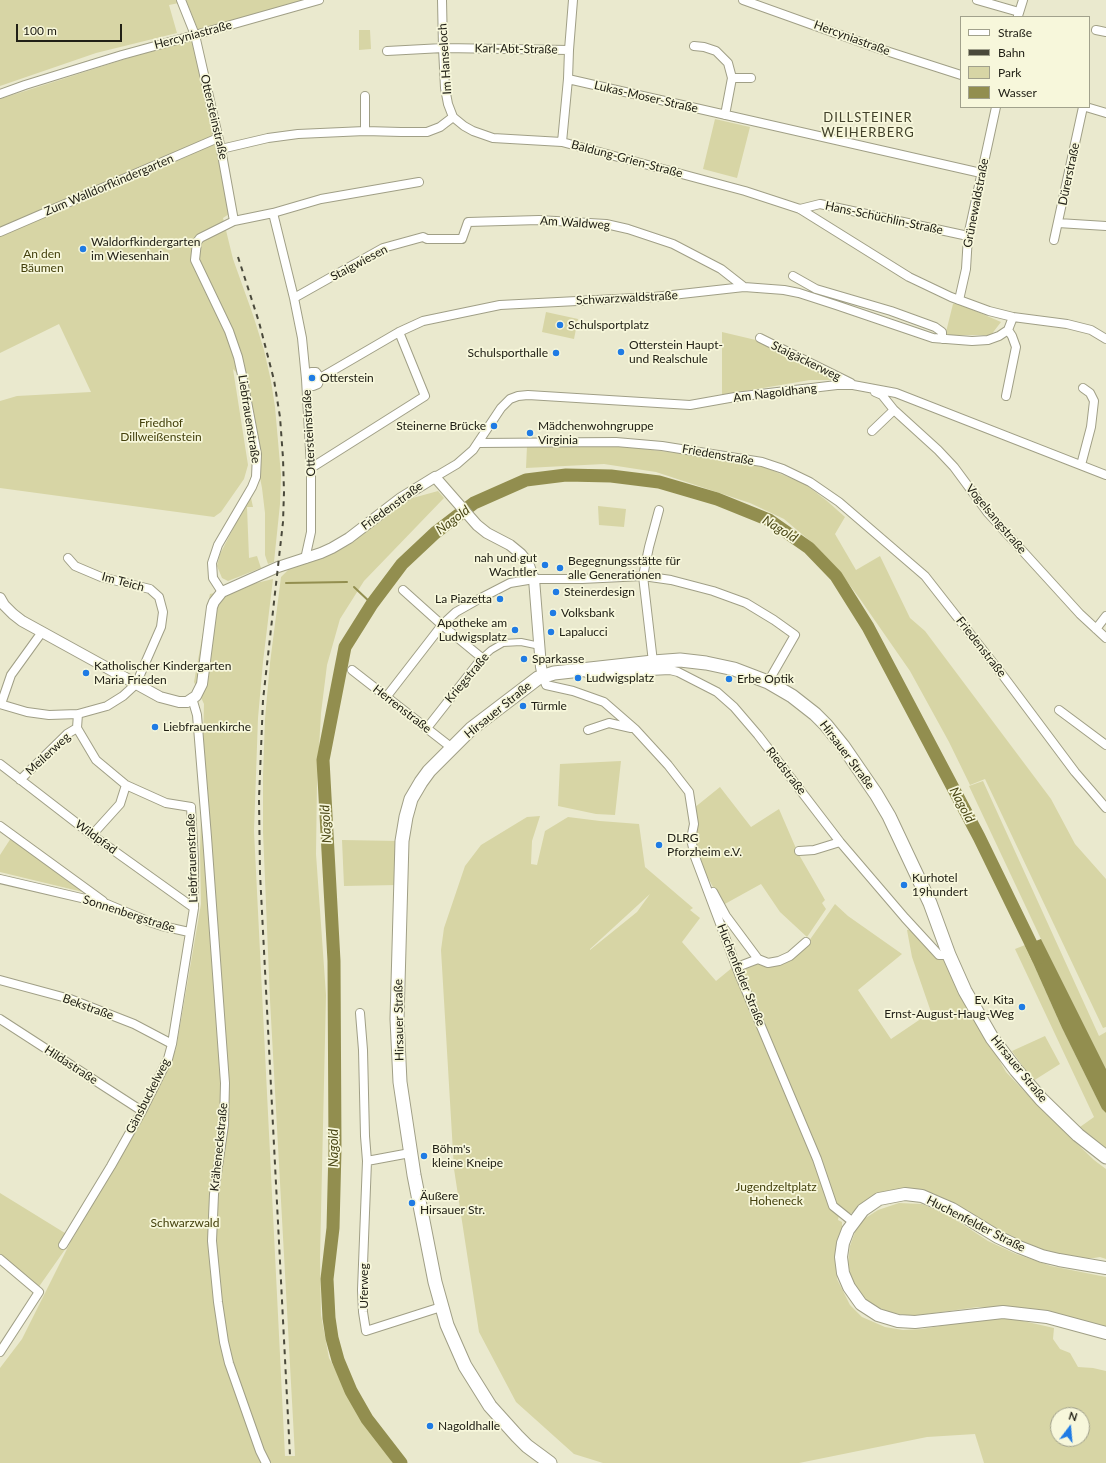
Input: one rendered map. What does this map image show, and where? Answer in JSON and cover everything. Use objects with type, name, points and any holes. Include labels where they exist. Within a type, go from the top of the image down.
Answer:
[{"type":"main road","name":"Hirsauer Straße","points":[[550,1463],[532,1450],[517,1436],[490,1406],[459,1354],[441,1307],[425,1237],[410,1153],[400,1082],[397,1019],[402,841],[407,812],[415,791],[429,771],[471,729],[533,681],[554,673],[680,660],[706,663],[734,669],[768,682],[804,704],[826,725],[847,751],[876,794],[898,833],[930,903],[949,955],[976,1010],[992,1038],[1027,1084],[1078,1135],[1106,1157]]},
{"type":"main road","name":"Huchenfelder Straße","points":[[1106,1268],[1042,1256],[998,1237],[952,1209],[922,1196],[905,1194],[879,1199],[863,1210],[848,1230],[843,1243],[841,1257],[844,1273],[849,1287],[861,1304],[878,1315],[898,1321],[915,1322],[1003,1312],[1047,1317],[1106,1333]]},
{"type":"street","name":"Ottersteinstraße","points":[[181,0],[195,36],[221,149],[234,221]]},
{"type":"street","name":"Hercyniastraße","points":[[0,94],[26,84],[122,55],[195,36],[319,0]]},
{"type":"street","name":"Im Hanseloch","points":[[442,0],[442,48],[445,88],[448,104],[453,117]]},
{"type":"street","points":[[569,50],[573,0]]},
{"type":"street","name":"Hercyniastraße","points":[[743,0],[877,48],[960,75]]},
{"type":"street","points":[[977,0],[1019,15],[1023,0]]},
{"type":"street","points":[[1096,30],[1106,32]]},
{"type":"street","points":[[694,46],[704,47],[716,51],[728,63],[732,78],[725,115]]},
{"type":"street","name":"Karl-Abt-Straße","points":[[387,51],[442,48],[569,50],[568,79],[562,142]]},
{"type":"street","points":[[732,78],[751,78]]},
{"type":"street","name":"Lukas-Moser-Straße","points":[[568,79],[981,172]]},
{"type":"street","points":[[365,96],[365,131]]},
{"type":"street","name":"Grünewaldstraße","points":[[959,300],[966,269],[968,236],[996,108]]},
{"type":"street","name":"Dürerstraße","points":[[1054,240],[1083,108]]},
{"type":"street","points":[[1089,108],[1106,113]]},
{"type":"street","points":[[221,149],[268,138],[298,134],[365,131],[427,132],[440,127],[453,117]]},
{"type":"street","name":"Baldung-Grien-Straße","points":[[453,117],[469,129],[493,138],[562,142],[745,191],[800,209],[909,277],[959,300],[989,311],[1013,317]]},
{"type":"street","name":"Zum Walldorfkindergarten","points":[[0,232],[218,138]]},
{"type":"street","points":[[234,221],[273,214],[321,199],[418,182]]},
{"type":"street","name":"Hans-Schüchlin-Straße","points":[[800,209],[820,204],[968,236]]},
{"type":"street","name":"Ottersteinstraße","points":[[273,214],[294,298],[302,338],[306,379],[311,468],[311,532],[305,559]]},
{"type":"street","name":"Am Waldweg","points":[[426,239],[462,239],[468,222],[539,220],[606,224],[628,229],[673,244],[721,269],[744,287]]},
{"type":"street","name":"Liebfrauenstraße","points":[[222,592],[213,578],[212,563],[218,546],[252,487],[256,477],[256,454],[238,357],[229,331],[195,260],[197,242],[200,238],[234,221]]},
{"type":"street","points":[[1058,223],[1106,226]]},
{"type":"street","name":"Staigwiesen","points":[[294,298],[383,248],[423,237],[426,239]]},
{"type":"street","points":[[793,276],[816,289],[884,308],[935,327],[942,332],[942,339]]},
{"type":"street","name":"Schwarzwaldstraße","points":[[306,379],[309,385],[313,386],[318,384],[320,378],[399,332],[423,321],[500,305],[654,298],[744,287],[784,290],[799,293],[933,338],[972,341],[988,340],[999,336],[1008,330]]},
{"type":"street","points":[[1006,396],[1016,347],[1008,330],[1013,317],[1067,324],[1091,330],[1106,339]]},
{"type":"street","points":[[311,468],[425,396],[399,332]]},
{"type":"street","name":"Staigäckerweg","points":[[760,338],[853,385]]},
{"type":"street","name":"Am Nagoldhang","points":[[478,443],[501,408],[510,400],[518,396],[528,395],[690,405],[735,397],[837,385],[853,385],[896,393],[1106,475]]},
{"type":"street","name":"Vogelsangstraße","points":[[853,385],[882,395],[894,410],[938,450],[954,467],[988,513],[1075,608],[1106,638]]},
{"type":"street","points":[[1081,465],[1091,427],[1094,401],[1090,393],[1083,388]]},
{"type":"street","points":[[872,431],[894,410]]},
{"type":"street","name":"Friedenstraße","points":[[222,592],[278,568],[326,551],[349,538],[400,498],[457,464],[478,443],[616,442],[669,446],[762,462],[783,469],[810,482],[839,502],[925,576],[1004,677],[1074,772],[1106,808]]},
{"type":"street","points":[[435,477],[477,525],[487,533],[510,545],[521,554],[528,563],[534,579],[543,676]]},
{"type":"street","points":[[653,662],[643,576],[659,510]]},
{"type":"street","name":"Im Teich","points":[[68,558],[75,566],[82,569],[101,577],[150,589],[159,597],[163,612],[161,627],[136,684]]},
{"type":"street","points":[[387,696],[442,625],[456,612],[510,583],[534,579],[582,579],[643,576],[671,580],[713,591],[746,603],[795,635],[768,682]]},
{"type":"street","points":[[403,590],[482,658]]},
{"type":"street","points":[[0,598],[4,605],[22,621],[136,684],[170,700],[187,702],[199,691],[202,684],[212,607],[222,592]]},
{"type":"street","points":[[1096,629],[1106,616]]},
{"type":"street","points":[[42,632],[11,675],[0,704],[27,712],[49,715],[78,714],[107,706],[123,696],[136,684]]},
{"type":"street","name":"Kriegstraße","points":[[427,728],[490,650],[504,643],[521,642],[540,646]]},
{"type":"street","name":"Herrenstraße","points":[[352,670],[452,748]]},
{"type":"street","name":"Riedstraße","points":[[579,670],[586,674],[670,670],[678,672],[717,692],[734,707],[758,735],[840,842],[905,918],[939,955],[949,955]]},
{"type":"street","name":"Huchenfelder Straße","points":[[543,676],[546,685],[572,691],[604,702],[635,729],[668,765],[688,792],[694,824],[691,839],[694,857],[737,967],[817,1159],[833,1206],[853,1222]]},
{"type":"street","name":"Liebfrauenstraße","points":[[189,932],[194,908],[194,860],[191,807],[203,799],[197,715],[192,698]]},
{"type":"street","points":[[1059,710],[1106,745]]},
{"type":"street","points":[[78,714],[77,728],[96,760],[126,785],[166,803],[191,807]]},
{"type":"street","points":[[588,730],[609,723],[619,724],[635,729]]},
{"type":"street","name":"Meilerweg","points":[[20,780],[67,734],[77,728]]},
{"type":"street","name":"Wildpfad","points":[[0,764],[92,835],[194,908]]},
{"type":"street","points":[[92,835],[120,804],[126,785]]},
{"type":"street","name":"Kräheneckstraße","points":[[203,799],[213,909],[225,1083],[224,1125],[214,1194],[212,1241],[218,1302],[229,1363],[260,1451],[266,1463]]},
{"type":"street","points":[[0,826],[107,904]]},
{"type":"street","points":[[799,851],[814,850],[840,842]]},
{"type":"street","name":"Sonnenbergstraße","points":[[0,879],[107,904],[150,922],[189,932]]},
{"type":"street","points":[[704,880],[708,884],[726,916],[758,959],[768,963],[779,961],[790,956],[806,942]]},
{"type":"street","name":"Gänsbuckelweg","points":[[63,1245],[111,1166],[142,1111],[168,1059],[172,1044],[189,932]]},
{"type":"street","points":[[737,967],[758,959]]},
{"type":"street","name":"Bekstraße","points":[[0,980],[70,999],[134,1024],[172,1044]]},
{"type":"street","name":"Uferweg","points":[[360,1013],[363,1050],[367,1161],[362,1290],[366,1331],[441,1307]]},
{"type":"street","name":"Hildastraße","points":[[0,1019],[142,1111]]},
{"type":"street","points":[[367,1161],[410,1153]]},
{"type":"street","points":[[0,1259],[39,1292],[0,1352]]},
{"type":"green space","points":[[0,0],[178,0],[179,3],[169,5],[177,33],[96,53],[0,86]]},
{"type":"green space","points":[[186,0],[313,0],[198,30]]},
{"type":"green space","points":[[359,30],[370,30],[371,49],[359,50]]},
{"type":"green space","points":[[194,37],[215,138],[0,231],[0,99]]},
{"type":"green space","points":[[715,119],[750,127],[737,178],[703,169]]},
{"type":"green space","name":"Friedhof Dillweißenstein","points":[[217,142],[229,214],[223,218],[233,259],[264,350],[275,407],[281,475],[280,504],[274,562],[268,564],[265,555],[265,513],[262,488],[240,376],[233,369],[248,465],[244,479],[221,512],[214,517],[0,488],[0,401],[17,396],[91,392],[59,324],[0,353],[0,233]]},
{"type":"green space","points":[[957,303],[1001,322],[991,335],[946,335],[953,304]]},
{"type":"green space","name":"Schulsportplatz","points":[[546,312],[578,319],[574,339],[542,332]]},
{"type":"green space","points":[[722,332],[760,341],[838,380],[810,380],[722,395]]},
{"type":"green space","points":[[527,446],[620,446],[685,454],[764,467],[805,484],[845,517],[835,534],[856,570],[880,556],[910,618],[925,631],[1051,799],[1075,844],[1106,879],[1106,1027],[1103,1028],[985,779],[970,785],[949,742],[910,671],[840,572],[816,546],[784,519],[750,503],[656,472],[604,464],[526,468]]},
{"type":"green space","name":"Schwarzwald","points":[[438,491],[444,498],[364,581],[340,619],[327,665],[321,713],[317,783],[316,854],[326,995],[320,1257],[321,1315],[329,1358],[366,1425],[393,1463],[0,1463],[0,1368],[22,1339],[71,1241],[38,1288],[0,1256],[0,1193],[73,1238],[143,1117],[176,1049],[201,904],[200,851],[204,704],[194,682],[210,594],[273,579],[258,718],[254,831],[285,1456],[295,1456],[270,1000],[263,832],[265,719],[270,663],[281,577],[290,568],[349,545],[409,499]]},
{"type":"green space","points":[[249,498],[251,498],[253,507],[247,507],[249,558],[257,556],[261,568],[228,581],[222,578],[217,566],[220,554]]},
{"type":"green space","points":[[598,506],[626,509],[624,527],[599,525]]},
{"type":"green space","points":[[621,761],[615,815],[596,814],[558,806],[560,764]]},
{"type":"green space","points":[[983,781],[1099,1036],[1106,1032],[1106,1069],[1041,939],[969,786]]},
{"type":"green space","points":[[720,787],[751,827],[779,809],[798,853],[825,900],[822,903],[826,909],[807,937],[780,912],[761,884],[723,905],[702,867],[696,849],[694,808]]},
{"type":"green space","name":"Jugendzeltplatz Hoheneck","points":[[540,816],[532,841],[531,864],[537,865],[545,831],[568,817],[639,824],[645,867],[693,908],[690,910],[700,918],[682,942],[716,981],[733,967],[758,962],[769,965],[804,948],[835,904],[848,916],[902,954],[858,990],[891,1039],[931,1012],[912,957],[907,930],[912,929],[943,958],[955,983],[1006,1072],[1045,1113],[1094,1160],[1106,1169],[1106,1259],[1100,1257],[1077,1258],[1046,1251],[1018,1241],[963,1210],[917,1190],[862,1205],[852,1213],[839,1215],[838,1220],[842,1222],[842,1228],[836,1251],[837,1279],[850,1305],[862,1317],[885,1327],[903,1330],[922,1329],[982,1319],[1014,1319],[1054,1328],[1053,1339],[1060,1349],[1070,1353],[1078,1367],[1106,1371],[1106,1463],[984,1463],[975,1434],[927,1437],[799,1463],[603,1463],[574,1454],[516,1402],[479,1332],[454,1169],[441,950],[444,928],[465,866],[481,845],[527,817]],"holes":[[[650,894],[637,912],[590,950]]]},
{"type":"green space","points":[[11,838],[87,893],[0,872],[0,855]]},
{"type":"green space","points":[[342,840],[399,841],[398,885],[344,886]]},
{"type":"green space","points":[[1025,945],[1062,1028],[1102,1109],[1106,1113],[1106,1149],[1080,1127],[1094,1117],[1015,949]]},
{"type":"green space","points":[[1045,1036],[1060,1064],[1033,1081],[1012,1051]]},
{"type":"green space","points":[[899,1203],[922,1204],[950,1216],[988,1241],[1016,1254],[1051,1266],[1106,1277],[1106,1327],[1061,1315],[1026,1308],[978,1307],[920,1315],[905,1315],[888,1312],[869,1303],[858,1290],[851,1278],[848,1263],[850,1246],[855,1232],[864,1219],[878,1210]]},
{"type":"water","points":[[1041,939],[1106,1069],[1106,1113],[1102,1109],[1062,1028],[1025,945]]},
{"type":"waterway","name":"Nagold","points":[[401,1463],[367,1419],[351,1391],[338,1360],[332,1338],[329,1318],[327,1279],[333,1228],[335,1149],[334,961],[323,760],[345,647],[372,604],[402,564],[435,533],[474,503],[526,480],[566,475],[611,476],[659,482],[717,499],[769,520],[809,548],[836,576],[868,627],[979,837],[1038,958]]},
{"type":"waterway","points":[[286,583],[347,582]]},
{"type":"waterway","points":[[354,587],[372,604]]},
{"type":"railway","points":[[238,257],[259,322],[274,380],[280,417],[283,458],[283,522],[263,700],[259,798],[260,873],[290,1456]]},
{"type":"place","name":"Waldorfkindergarten im Wiesenhain","points":[[83,249]]},
{"type":"place","name":"Schulsportplatz","points":[[560,325]]},
{"type":"place","name":"Otterstein Haupt- und Realschule","points":[[621,352]]},
{"type":"place","name":"Schulsporthalle","points":[[556,353]]},
{"type":"place","name":"Otterstein","points":[[312,378]]},
{"type":"place","name":"Steinerne Brücke","points":[[494,426]]},
{"type":"place","name":"Mädchenwohngruppe Virginia","points":[[530,433]]},
{"type":"place","name":"nah und gut Wachtler","points":[[545,565]]},
{"type":"place","name":"Begegnungsstätte für alle Generationen","points":[[560,568]]},
{"type":"place","name":"Steinerdesign","points":[[556,592]]},
{"type":"place","name":"La Piazetta","points":[[500,599]]},
{"type":"place","name":"Volksbank","points":[[553,613]]},
{"type":"place","name":"Apotheke am Ludwigsplatz","points":[[515,630]]},
{"type":"place","name":"Lapalucci","points":[[551,632]]},
{"type":"place","name":"Sparkasse","points":[[524,659]]},
{"type":"place","name":"Katholischer Kindergarten Maria Frieden","points":[[86,673]]},
{"type":"place","name":"Ludwigsplatz","points":[[578,678]]},
{"type":"place","name":"Erbe Optik","points":[[729,679]]},
{"type":"place","name":"Türmle","points":[[523,706]]},
{"type":"place","name":"Liebfrauenkirche","points":[[155,727]]},
{"type":"place","name":"DLRG Pforzheim e.V.","points":[[659,845]]},
{"type":"place","name":"Kurhotel 19hundert","points":[[904,885]]},
{"type":"place","name":"Ev. Kita Ernst-August-Haug-Weg","points":[[1022,1007]]},
{"type":"place","name":"Böhm's kleine Kneipe","points":[[424,1156]]},
{"type":"place","name":"Äußere Hirsauer Str.","points":[[412,1203]]},
{"type":"place","name":"Nagoldhalle","points":[[430,1426]]},
{"type":"district","name":"DILLSTEINER WEIHERBERG","points":[[868,126]]},
{"type":"park label","name":"An den Bäumen","points":[[42,261]]}]
